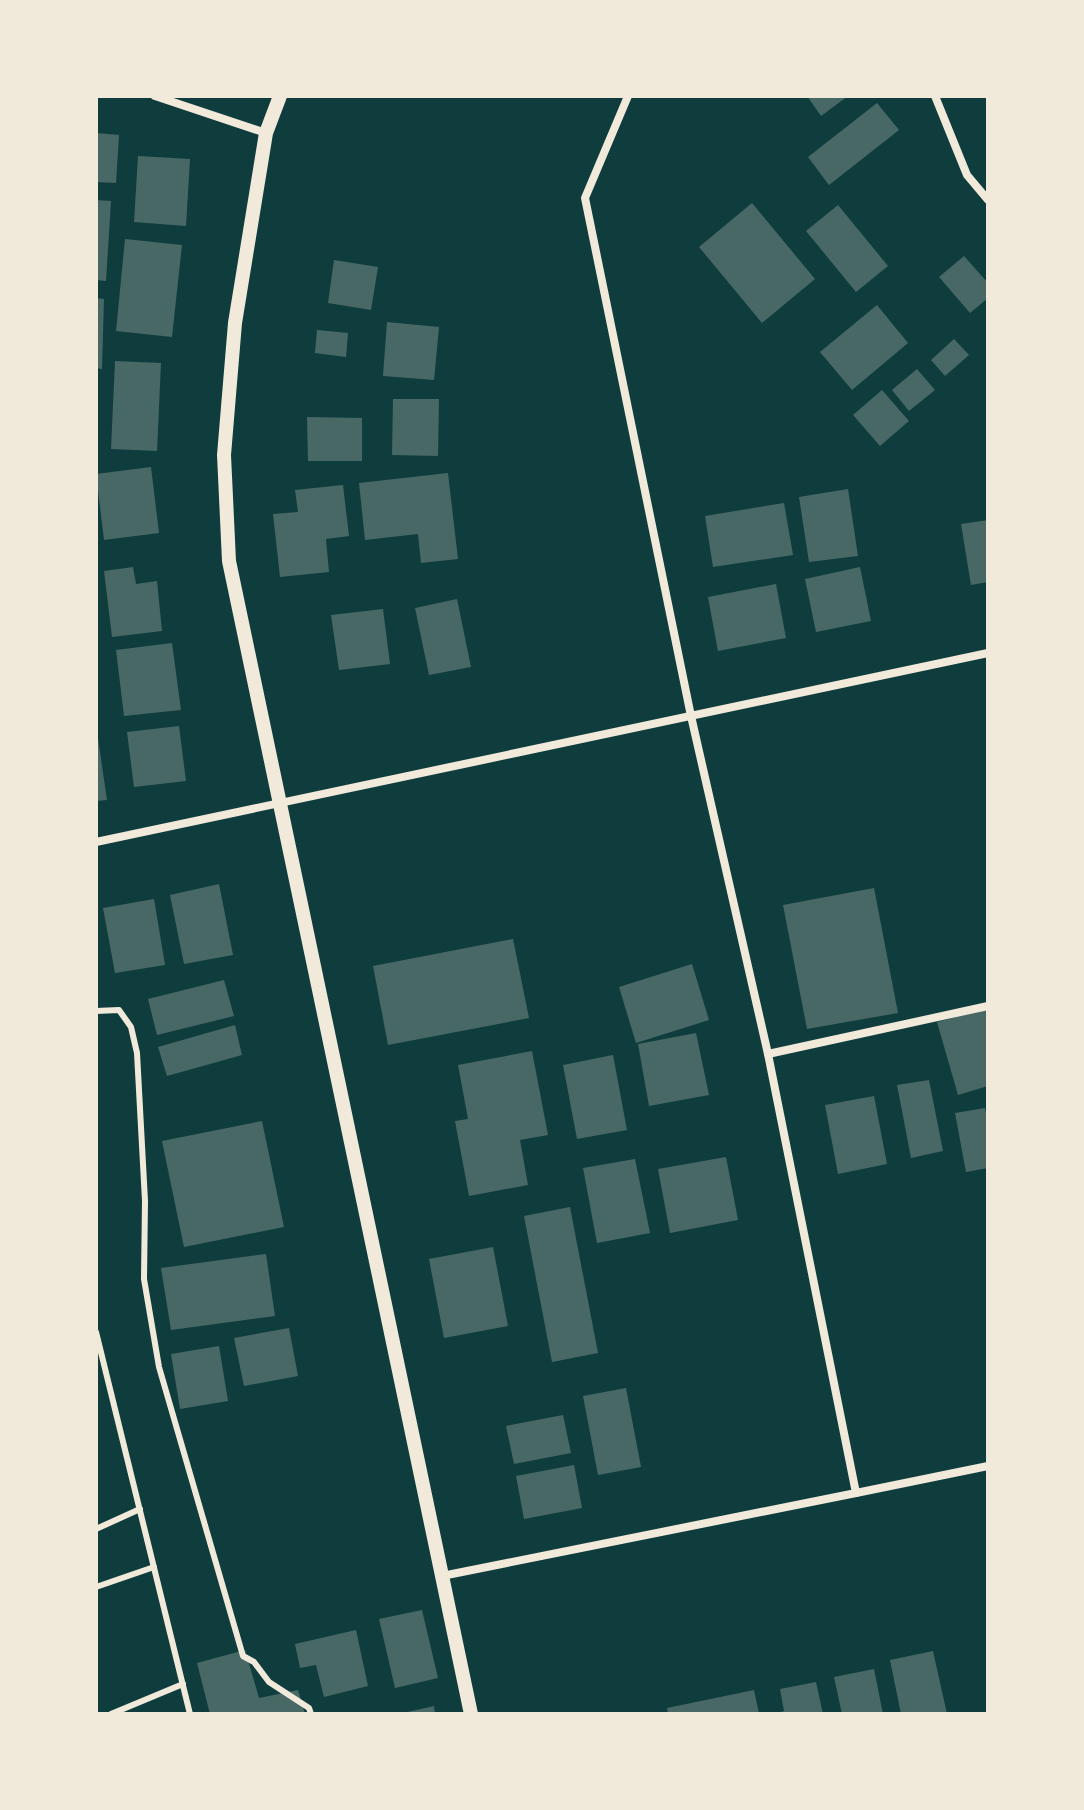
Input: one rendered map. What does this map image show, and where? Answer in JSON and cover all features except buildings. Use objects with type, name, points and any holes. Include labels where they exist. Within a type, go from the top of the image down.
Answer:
[{"type":"street","points":[[155,96],[266,133]]},
{"type":"street","points":[[280,96],[266,133],[235,323],[224,455],[229,561],[471,1714]]},
{"type":"street","points":[[628,96],[585,198],[691,716],[768,1054],[856,1493]]},
{"type":"street","points":[[935,96],[967,175],[988,200]]},
{"type":"street","points":[[96,842],[988,653]]},
{"type":"street","points":[[768,1054],[988,1006]]},
{"type":"street","points":[[441,1576],[988,1466]]},
{"type":"lane","points":[[96,1011],[119,1010],[131,1027],[134,1040],[145,1201],[144,1279],[159,1367],[230,1615],[243,1656],[254,1662],[269,1682],[309,1708],[311,1714]]},
{"type":"lane","points":[[96,1332],[190,1714]]},
{"type":"lane","points":[[96,1529],[140,1509]]},
{"type":"lane","points":[[96,1587],[154,1567]]},
{"type":"lane","points":[[111,1714],[183,1684]]}]
